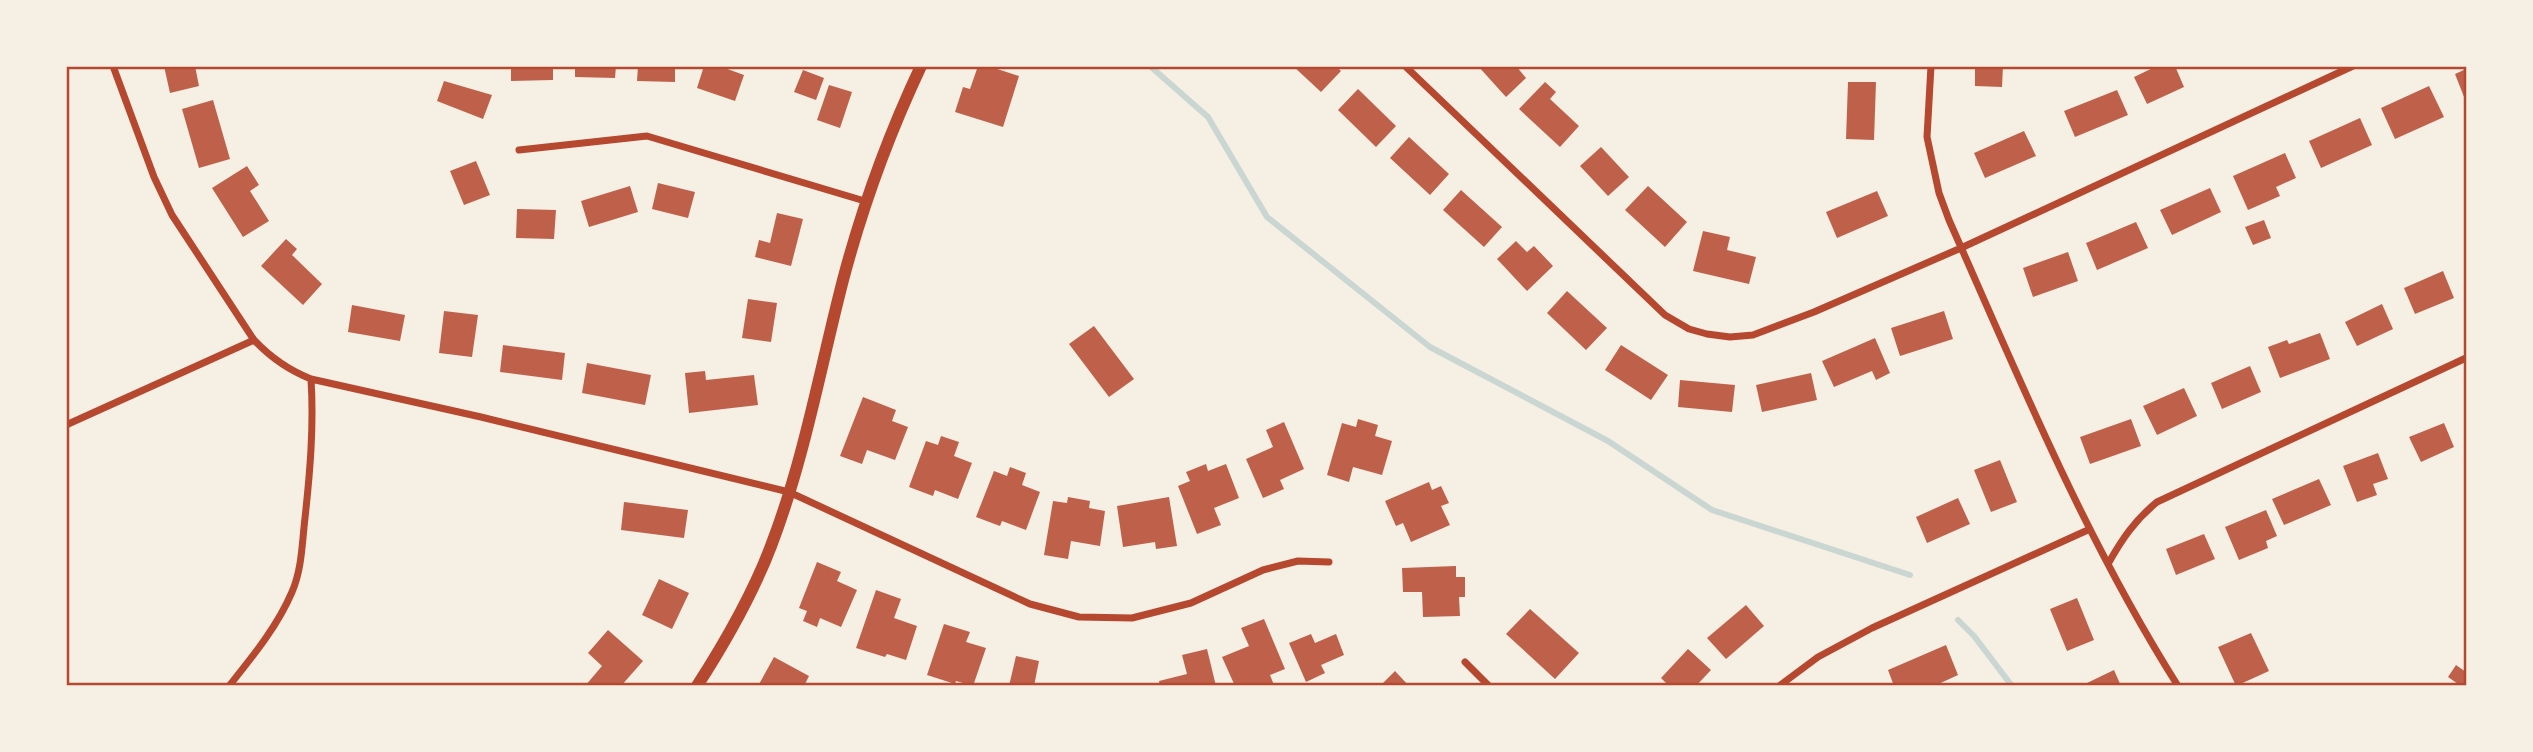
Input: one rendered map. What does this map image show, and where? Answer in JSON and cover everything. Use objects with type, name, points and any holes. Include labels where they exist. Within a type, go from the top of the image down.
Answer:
[{"type":"street","points":[[113,66],[154,177],[172,215],[254,341],[271,358],[311,379],[494,420],[789,492],[1030,604],[1079,617],[1132,618],[1191,603],[1263,570],[1297,561],[1329,562]]},
{"type":"street","points":[[696,685],[744,607],[771,546],[789,492],[844,276],[877,175],[921,66]]},
{"type":"street","points":[[1405,66],[1665,315],[1689,328],[1730,337],[1753,335],[1814,312],[1961,248],[2353,66]]},
{"type":"street","points":[[1931,66],[1927,136],[1939,192],[1961,248],[2070,491],[2108,564],[2178,685]]},
{"type":"street","points":[[519,150],[647,136],[868,202]]},
{"type":"street","points":[[66,425],[254,341]]},
{"type":"street","points":[[2108,564],[2134,523],[2157,502],[2466,358]]},
{"type":"street","points":[[229,685],[257,651],[284,609],[293,589],[300,562],[312,452],[311,379]]},
{"type":"street","points":[[1779,685],[1818,657],[1872,628],[2090,529]]},
{"type":"street","points":[[1465,662],[1489,685]]},
{"type":"building","points":[[164,66],[195,66],[199,86],[170,93]]},
{"type":"building","points":[[511,66],[553,66],[553,80],[511,81]]},
{"type":"building","points":[[575,66],[616,66],[615,78],[575,77]]},
{"type":"building","points":[[638,66],[675,66],[675,82],[637,81]]},
{"type":"building","points":[[704,66],[719,66],[744,75],[735,101],[697,88]]},
{"type":"building","points":[[978,66],[988,66],[1019,76],[1003,127],[955,112],[963,87],[970,89]]},
{"type":"building","points":[[1293,66],[1336,66],[1341,71],[1321,92]]},
{"type":"building","points":[[1478,66],[1516,66],[1526,78],[1506,97]]},
{"type":"building","points":[[1975,66],[2003,66],[2002,87],[1975,86]]},
{"type":"building","points":[[2157,66],[2175,66],[2184,87],[2147,104],[2134,77]]},
{"type":"building","points":[[2466,69],[2466,102],[2455,74]]},
{"type":"building","points":[[803,70],[824,78],[816,100],[794,92]]},
{"type":"building","points":[[444,81],[492,95],[483,119],[437,101]]},
{"type":"building","points":[[1545,82],[1556,92],[1550,99],[1579,126],[1560,147],[1519,109]]},
{"type":"building","points":[[1848,82],[1876,82],[1874,140],[1846,139]]},
{"type":"building","points":[[829,85],[852,92],[840,128],[817,120]]},
{"type":"building","points":[[2429,86],[2444,117],[2395,139],[2381,108]]},
{"type":"building","points":[[1358,89],[1396,126],[1376,147],[1338,110]]},
{"type":"building","points":[[2117,90],[2128,115],[2075,137],[2064,111]]},
{"type":"building","points":[[213,100],[230,159],[199,168],[182,109]]},
{"type":"building","points":[[2360,118],[2372,145],[2321,168],[2309,141]]},
{"type":"building","points":[[2024,131],[2036,156],[1985,178],[1974,153]]},
{"type":"building","points":[[1409,137],[1449,174],[1430,195],[1390,158]]},
{"type":"building","points":[[1601,147],[1629,177],[1608,196],[1580,166]]},
{"type":"building","points":[[2285,153],[2296,178],[2276,187],[2280,196],[2248,210],[2233,176]]},
{"type":"building","points":[[476,161],[490,195],[464,205],[450,171]]},
{"type":"building","points":[[247,166],[259,185],[250,191],[269,221],[243,237],[212,188]]},
{"type":"building","points":[[658,183],[695,192],[688,218],[652,209]]},
{"type":"building","points":[[630,186],[638,212],[589,227],[581,201]]},
{"type":"building","points":[[1648,186],[1687,222],[1665,247],[1625,210]]},
{"type":"building","points":[[2210,188],[2221,212],[2172,235],[2160,210]]},
{"type":"building","points":[[1461,190],[1502,227],[1484,247],[1443,210]]},
{"type":"building","points":[[1877,191],[1888,216],[1837,238],[1826,212]]},
{"type":"building","points":[[517,209],[556,210],[554,239],[516,238]]},
{"type":"building","points":[[777,213],[803,219],[791,266],[755,257],[759,240],[770,243]]},
{"type":"building","points":[[2264,220],[2271,238],[2253,245],[2245,227]]},
{"type":"building","points":[[2136,222],[2148,248],[2097,270],[2086,243]]},
{"type":"building","points":[[1703,231],[1730,237],[1727,250],[1756,257],[1749,284],[1693,271]]},
{"type":"building","points":[[286,239],[297,249],[292,255],[322,284],[303,305],[261,266]]},
{"type":"building","points":[[1516,241],[1527,252],[1534,246],[1553,266],[1527,291],[1497,259]]},
{"type":"building","points":[[2068,252],[2078,281],[2033,297],[2023,268]]},
{"type":"building","points":[[2443,271],[2454,298],[2415,314],[2404,288]]},
{"type":"building","points":[[1567,291],[1607,328],[1586,350],[1547,313]]},
{"type":"building","points":[[748,299],[777,303],[771,342],[742,338]]},
{"type":"building","points":[[2382,304],[2393,329],[2357,346],[2345,322]]},
{"type":"building","points":[[352,305],[405,315],[400,341],[348,332]]},
{"type":"building","points":[[444,311],[478,315],[472,357],[439,353]]},
{"type":"building","points":[[1944,311],[1953,339],[1900,356],[1891,328]]},
{"type":"building","points":[[1094,326],[1134,379],[1109,397],[1069,344]]},
{"type":"building","points":[[2320,333],[2330,359],[2280,378],[2268,347],[2287,340],[2289,344]]},
{"type":"building","points":[[1875,338],[1890,373],[1876,380],[1872,371],[1834,387],[1822,361]]},
{"type":"building","points":[[503,345],[565,353],[562,380],[500,372]]},
{"type":"building","points":[[1621,345],[1668,375],[1651,400],[1605,370]]},
{"type":"building","points":[[587,363],[651,375],[645,405],[582,393]]},
{"type":"building","points":[[2250,366],[2261,392],[2222,409],[2211,383]]},
{"type":"building","points":[[705,371],[706,380],[754,375],[758,405],[689,413],[685,373]]},
{"type":"building","points":[[1811,373],[1817,400],[1762,412],[1756,385]]},
{"type":"building","points":[[1680,380],[1735,385],[1732,412],[1678,407]]},
{"type":"building","points":[[2184,388],[2197,416],[2157,435],[2143,406]]},
{"type":"building","points":[[863,397],[896,410],[892,421],[908,427],[895,460],[867,450],[862,464],[840,456]]},
{"type":"building","points":[[1358,419],[1378,425],[1375,436],[1392,441],[1382,475],[1353,467],[1349,482],[1327,475],[1342,423],[1356,427]]},
{"type":"building","points":[[2131,419],[2141,446],[2090,464],[2080,437]]},
{"type":"building","points":[[1284,422],[1304,469],[1280,480],[1284,489],[1263,498],[1246,459],[1273,447],[1266,430]]},
{"type":"building","points":[[2444,423],[2454,447],[2421,462],[2409,437]]},
{"type":"building","points":[[941,436],[959,442],[954,456],[972,463],[958,499],[935,490],[933,496],[909,487],[926,441],[938,445]]},
{"type":"building","points":[[2378,453],[2388,479],[2373,484],[2377,495],[2357,502],[2343,466]]},
{"type":"building","points":[[2000,460],[2017,502],[1991,512],[1974,470]]},
{"type":"building","points":[[1206,464],[1208,471],[1226,464],[1239,498],[1214,508],[1221,525],[1197,534],[1178,486],[1190,481],[1186,472]]},
{"type":"building","points":[[1010,467],[1026,473],[1022,485],[1040,492],[1026,530],[1002,521],[1000,526],[976,517],[994,471],[1007,476]]},
{"type":"building","points":[[2319,479],[2331,505],[2284,525],[2272,499]]},
{"type":"building","points":[[1429,482],[1432,490],[1441,486],[1449,503],[1441,506],[1450,525],[1411,542],[1403,523],[1396,526],[1385,501]]},
{"type":"building","points":[[1068,497],[1090,501],[1089,508],[1105,511],[1100,546],[1071,541],[1068,559],[1044,555],[1053,501],[1067,503]]},
{"type":"building","points":[[1169,497],[1177,546],[1156,549],[1155,542],[1123,547],[1117,506]]},
{"type":"building","points":[[1958,498],[1970,524],[1927,543],[1916,517]]},
{"type":"building","points":[[624,502],[688,510],[684,538],[621,530]]},
{"type":"building","points":[[2266,510],[2277,536],[2266,541],[2268,548],[2239,560],[2225,527]]},
{"type":"building","points":[[2204,534],[2215,559],[2176,575],[2166,549]]},
{"type":"building","points":[[817,562],[841,572],[837,581],[857,590],[841,627],[820,618],[817,627],[803,621],[807,611],[799,608]]},
{"type":"building","points":[[1456,566],[1456,577],[1465,577],[1465,597],[1459,597],[1460,616],[1423,617],[1422,592],[1403,592],[1402,568]]},
{"type":"building","points":[[659,579],[689,593],[672,629],[642,615]]},
{"type":"building","points":[[876,590],[901,599],[894,618],[917,626],[906,660],[856,648]]},
{"type":"building","points":[[2077,598],[2094,640],[2067,651],[2050,609]]},
{"type":"building","points":[[1746,605],[1764,626],[1726,659],[1707,638]]},
{"type":"building","points":[[1530,609],[1579,653],[1555,679],[1506,634]]},
{"type":"building","points":[[1264,619],[1285,669],[1270,675],[1274,685],[1272,686],[1256,686],[1255,683],[1235,686],[1222,657],[1249,646],[1241,628]]},
{"type":"building","points":[[944,624],[970,632],[966,642],[986,648],[973,686],[956,681],[955,684],[927,675]]},
{"type":"building","points":[[608,630],[643,661],[621,686],[585,686],[602,666],[588,653]]},
{"type":"building","points":[[2251,633],[2269,671],[2236,686],[2218,647]]},
{"type":"building","points":[[1311,634],[1315,643],[1336,634],[1344,655],[1321,665],[1325,673],[1306,682],[1289,643]]},
{"type":"building","points":[[1946,645],[1958,675],[1934,686],[1894,686],[1888,670]]},
{"type":"building","points":[[1207,649],[1216,686],[1160,686],[1159,681],[1187,674],[1182,655]]},
{"type":"building","points":[[1688,649],[1711,670],[1696,686],[1669,686],[1661,678]]},
{"type":"building","points":[[1016,656],[1039,661],[1034,686],[1009,686]]},
{"type":"building","points":[[774,657],[809,676],[804,686],[758,686]]},
{"type":"building","points":[[2456,665],[2466,672],[2466,686],[2461,686],[2448,677]]},
{"type":"building","points":[[2114,670],[2121,686],[2088,686],[2087,683]]},
{"type":"building","points":[[1395,671],[1409,686],[1380,686]]},
{"type":"waterway","points":[[1150,66],[1208,117],[1267,217],[1430,347],[1608,441],[1712,510],[1910,575]]},
{"type":"waterway","points":[[1958,620],[1974,636],[2012,686]]}]
